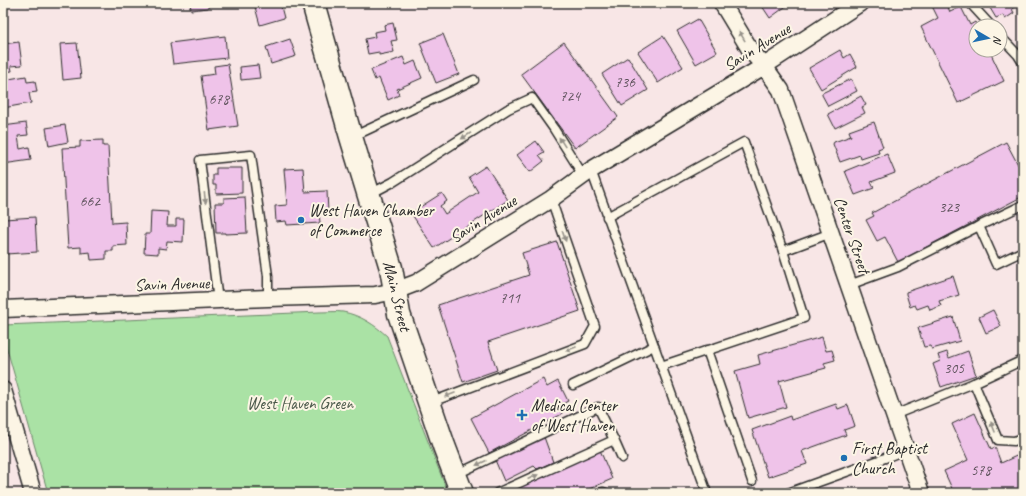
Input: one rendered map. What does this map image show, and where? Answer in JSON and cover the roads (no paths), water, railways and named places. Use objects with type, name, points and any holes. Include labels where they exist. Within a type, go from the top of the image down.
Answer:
[{"type":"main road","name":"Main Street","points":[[313,3],[351,137],[391,268],[399,314],[429,403],[459,484]]},
{"type":"street","name":"Center Street","points":[[722,3],[751,51],[781,90],[922,493]]},
{"type":"street","name":"Savin Avenue","points":[[3,309],[375,295],[395,291],[416,282],[551,199],[587,173],[764,66],[860,3]]},
{"type":"street","points":[[3,390],[33,493]]},
{"type":"lane","points":[[970,3],[984,18]]},
{"type":"lane","points":[[1008,44],[1018,55],[1023,64]]},
{"type":"lane","points":[[351,137],[474,80]]},
{"type":"lane","points":[[369,194],[404,175],[508,108],[532,98],[587,173],[607,217],[706,493]]},
{"type":"lane","points":[[607,217],[744,142],[783,251],[804,318],[661,366]]},
{"type":"lane","points":[[218,301],[200,160],[251,154],[268,276],[268,298]]},
{"type":"lane","points":[[429,403],[585,344],[595,326],[551,199]]},
{"type":"lane","points":[[849,285],[898,267],[1023,205]]},
{"type":"lane","points":[[979,226],[996,264],[1023,251]]},
{"type":"lane","points":[[783,251],[831,233]]},
{"type":"lane","points":[[573,385],[654,346]]},
{"type":"lane","points":[[707,350],[752,481]]},
{"type":"lane","points":[[894,415],[974,383],[1023,360]]},
{"type":"lane","points":[[974,383],[998,440],[1014,441],[1023,438]]},
{"type":"lane","points":[[459,484],[598,407],[622,458]]},
{"type":"lane","points":[[497,493],[614,440]]},
{"type":"lane","points":[[788,493],[907,449]]},
{"type":"lane","points":[[600,493],[606,493]]},
{"type":"place","name":"West Haven Chamber of Commerce","points":[[301,220]]},
{"type":"place","name":"Medical Center of West Haven","points":[[522,415]]},
{"type":"place","name":"First Baptist Church","points":[[844,458]]},
{"type":"park label","name":"West Haven Green","points":[[300,403]]}]
